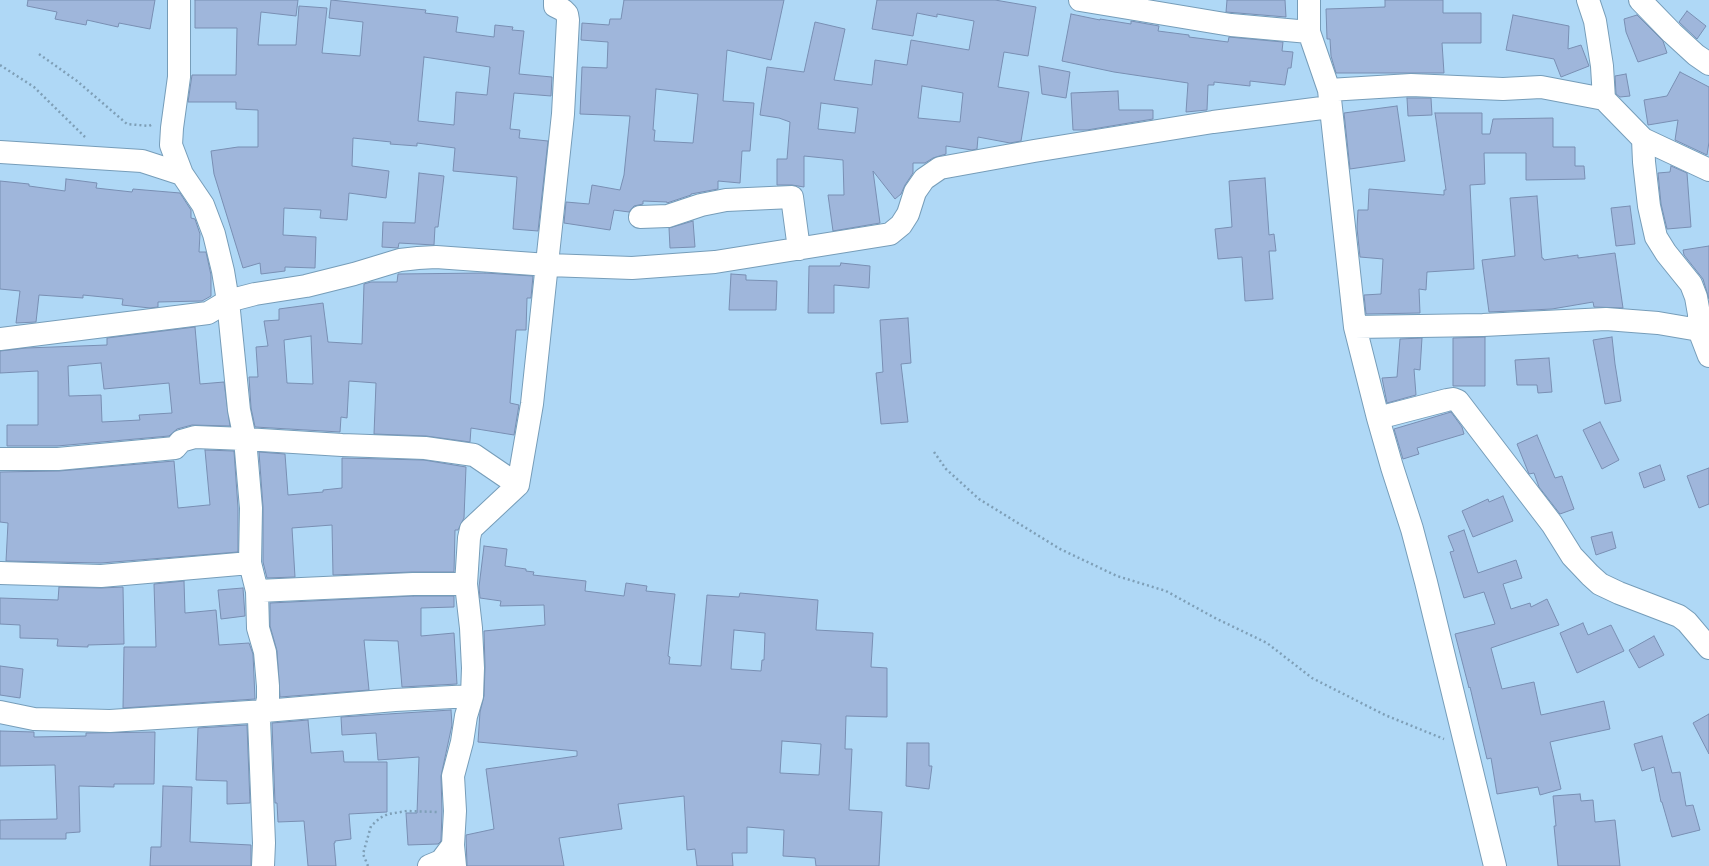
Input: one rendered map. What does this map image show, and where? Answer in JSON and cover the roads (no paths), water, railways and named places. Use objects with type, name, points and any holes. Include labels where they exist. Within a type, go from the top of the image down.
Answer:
[{"type":"street","points":[[179,0],[179,77],[171,145],[182,174],[203,206],[214,234],[223,271],[228,301],[240,410],[245,439],[251,508],[250,563],[257,591],[258,628],[265,652],[268,686],[268,699],[265,711],[259,719],[264,843],[262,866]]},
{"type":"street","points":[[1080,0],[1231,25],[1309,32]]},
{"type":"street","points":[[1309,0],[1309,32],[1329,98],[1355,327],[1378,418],[1412,529],[1495,866]]},
{"type":"street","points":[[1588,0],[1595,21],[1602,66],[1604,99]]},
{"type":"street","points":[[1640,0],[1672,33],[1696,55],[1709,64]]},
{"type":"street","points":[[429,866],[454,856],[454,776],[466,716],[472,696],[472,648],[466,584],[468,538],[471,529],[518,485],[532,404],[563,114],[568,20],[567,14],[563,10],[550,2]]},
{"type":"street","points":[[0,339],[208,313],[228,301],[255,294],[306,286],[354,274],[400,260],[436,256],[548,265],[632,268],[714,262],[890,234],[901,226],[908,214],[915,192],[924,179],[940,168],[1213,122],[1329,98],[1411,85],[1503,89],[1541,87],[1604,99],[1643,139],[1709,170]]},
{"type":"street","points":[[1643,139],[1649,206],[1656,237],[1666,253],[1691,284],[1698,309],[1699,330],[1709,356]]},
{"type":"street","points":[[0,152],[142,161],[182,174]]},
{"type":"street","points":[[640,217],[668,216],[701,205],[726,200],[792,197],[799,249]]},
{"type":"street","points":[[1355,327],[1483,325],[1606,319],[1658,323],[1699,330]]},
{"type":"street","points":[[1378,418],[1447,400],[1453,399],[1458,401],[1552,524],[1572,556],[1590,575],[1600,584],[1619,593],[1679,616],[1687,622],[1709,648]]},
{"type":"street","points":[[0,459],[58,459],[175,448],[181,441],[195,437],[425,448],[474,455],[518,485]]},
{"type":"street","points":[[0,573],[100,576],[250,563]]},
{"type":"street","points":[[257,591],[414,584],[466,584]]},
{"type":"street","points":[[0,712],[34,718],[110,721],[265,711],[395,700],[472,696]]}]
